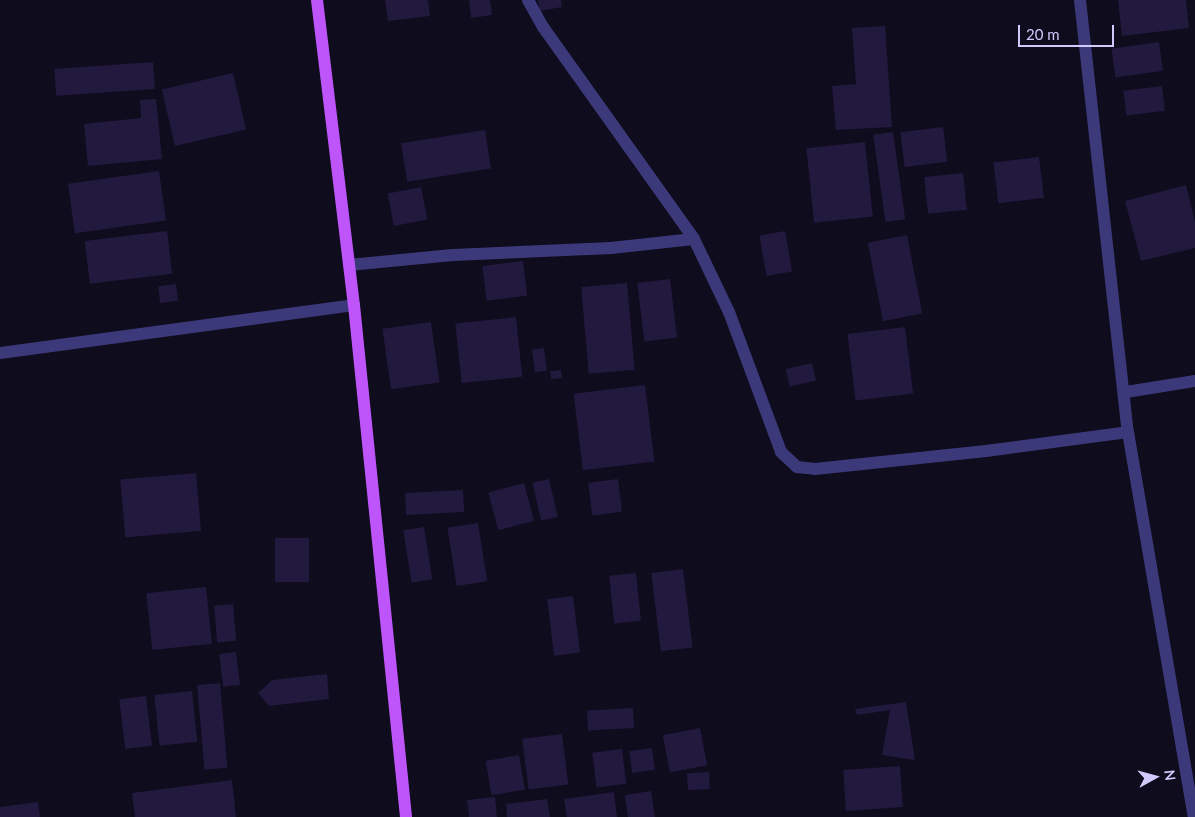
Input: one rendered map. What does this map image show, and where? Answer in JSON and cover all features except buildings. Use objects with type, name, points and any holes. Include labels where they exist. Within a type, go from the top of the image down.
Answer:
[{"type":"main road","points":[[317,0],[354,305],[406,817]]},
{"type":"street","points":[[528,0],[543,27],[694,239],[729,312],[781,452],[797,467],[815,469],[986,451],[1128,432]]},
{"type":"street","points":[[1080,0],[1126,392],[1128,432],[1181,756],[1194,817]]},
{"type":"street","points":[[349,265],[453,254],[611,248],[694,239]]},
{"type":"street","points":[[0,353],[354,305]]},
{"type":"street","points":[[1126,392],[1195,381]]}]
